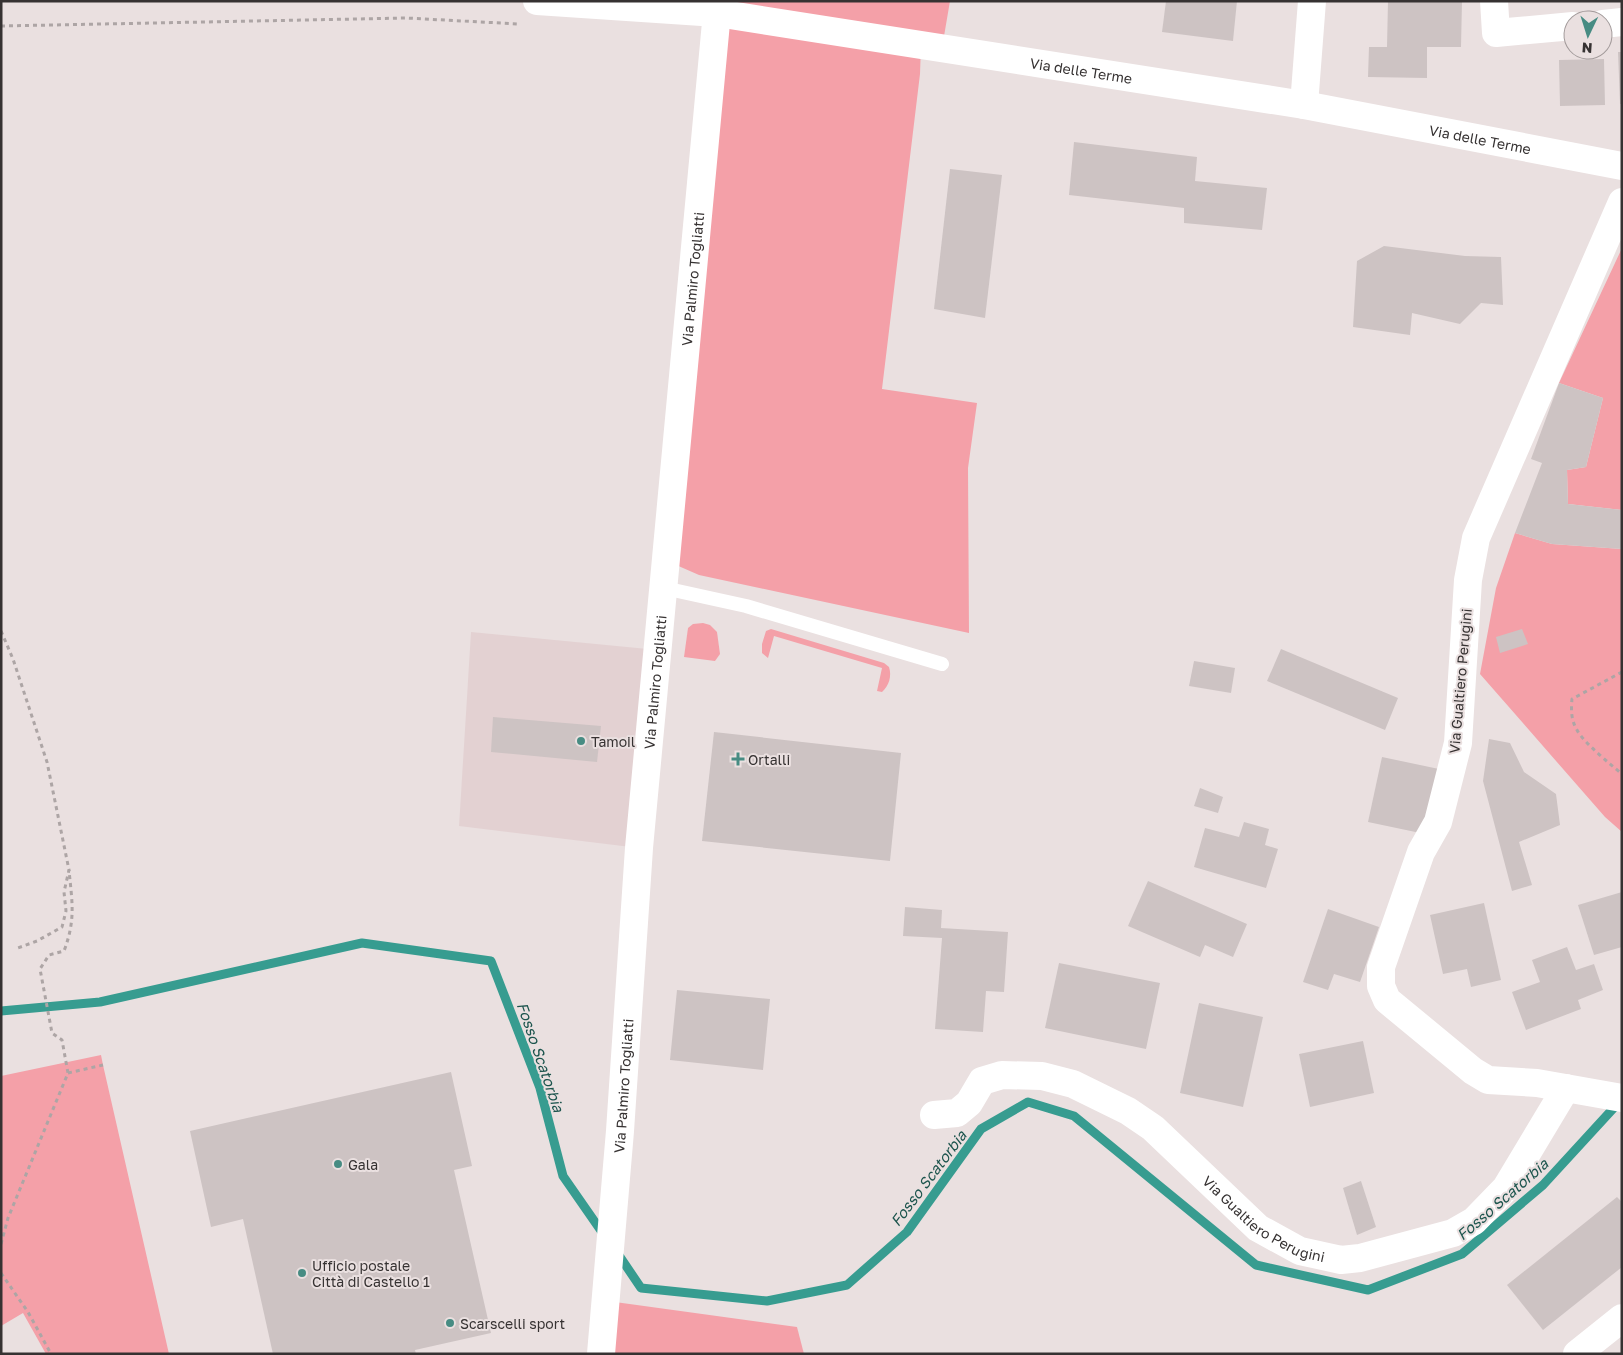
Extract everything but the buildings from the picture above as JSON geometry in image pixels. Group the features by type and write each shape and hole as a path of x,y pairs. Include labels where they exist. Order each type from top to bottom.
{"street":[{"path":"1304,105 1312,1"},
{"path":"1494,1 1496,33 1563,27"},
{"name":"Via delle Terme","path":"530,13 717,7 1304,105 1622,166"},
{"name":"Via Palmiro Togliatti","path":"601,1354 620,1131 639,848 717,7"},
{"name":"Via Gualtiero Perugini","path":"1610,1096 1537,1083 1488,1080 1473,1071 1387,1000 1381,986 1381,968 1421,852 1438,822 1458,743 1468,580 1476,538 1622,202"},
{"name":"Via Gualtiero Perugini","path":"934,1115 957,1113 969,1102 982,1081 1002,1075 1042,1076 1073,1084 1128,1111 1152,1128 1258,1228 1300,1251 1341,1260 1360,1258 1453,1233 1474,1221 1506,1188 1566,1088"},
{"path":"1576,1354 1622,1318"}],"lane":[{"path":"664,588 746,606 942,664"}],"path":[{"path":"1,26 406,18 530,13"},
{"path":"1,631 13,659 47,762 69,870 74,915 70,937 64,951 49,955 40,969 52,1033 62,1040 68,1073 8,1218 1,1244"},
{"path":"1622,672 1572,699 1571,713 1577,731 1604,759 1622,774"},
{"path":"16,949 37,941 62,926 66,911 64,892 69,870"},
{"path":"68,1073 103,1065"},
{"path":"2,1275 28,1312 52,1354"}],"shaded area":[{"path":"718,1 950,1 942,48 921,45 920,74 882,389 977,403 968,468 969,633 699,575 667,561"},
{"path":"1622,248 1622,510 1568,504 1567,470 1586,467 1603,398 1559,383"},
{"path":"1515,533 1552,544 1622,549 1622,832 1605,817 1480,674 1496,588"},
{"path":"703,623 710,625 717,632 720,654 715,661 684,657 688,628 693,624"},
{"path":"771,629 884,663 890,670 888,684 882,692 877,691 882,668 774,636 768,658 762,653 762,644 766,631"},
{"path":"471,632 658,650 639,848 459,826"},
{"path":"101,1055 169,1354 46,1354 23,1313 1,1326 1,1076"},
{"path":"615,1302 797,1327 804,1354 611,1354"}],"waterway":[{"name":"Fosso Scatorbia","path":"1,1011 100,1002 362,943 491,961 540,1088 563,1176 604,1235"},
{"name":"Fosso Scatorbia","path":"616,1251 641,1288 767,1301 847,1285 907,1232 981,1129 1028,1102 1074,1116 1256,1265 1368,1290 1462,1254 1543,1185 1620,1101"}],"place":[{"name":"Tamoil","path":"581,741"},
{"name":"Ortalli","path":"738,759"},
{"name":"Gala","path":"338,1164"},
{"name":"Ufficio postale Città di Castello 1","path":"302,1273"},
{"name":"Scarscelli sport","path":"450,1323"}]}
